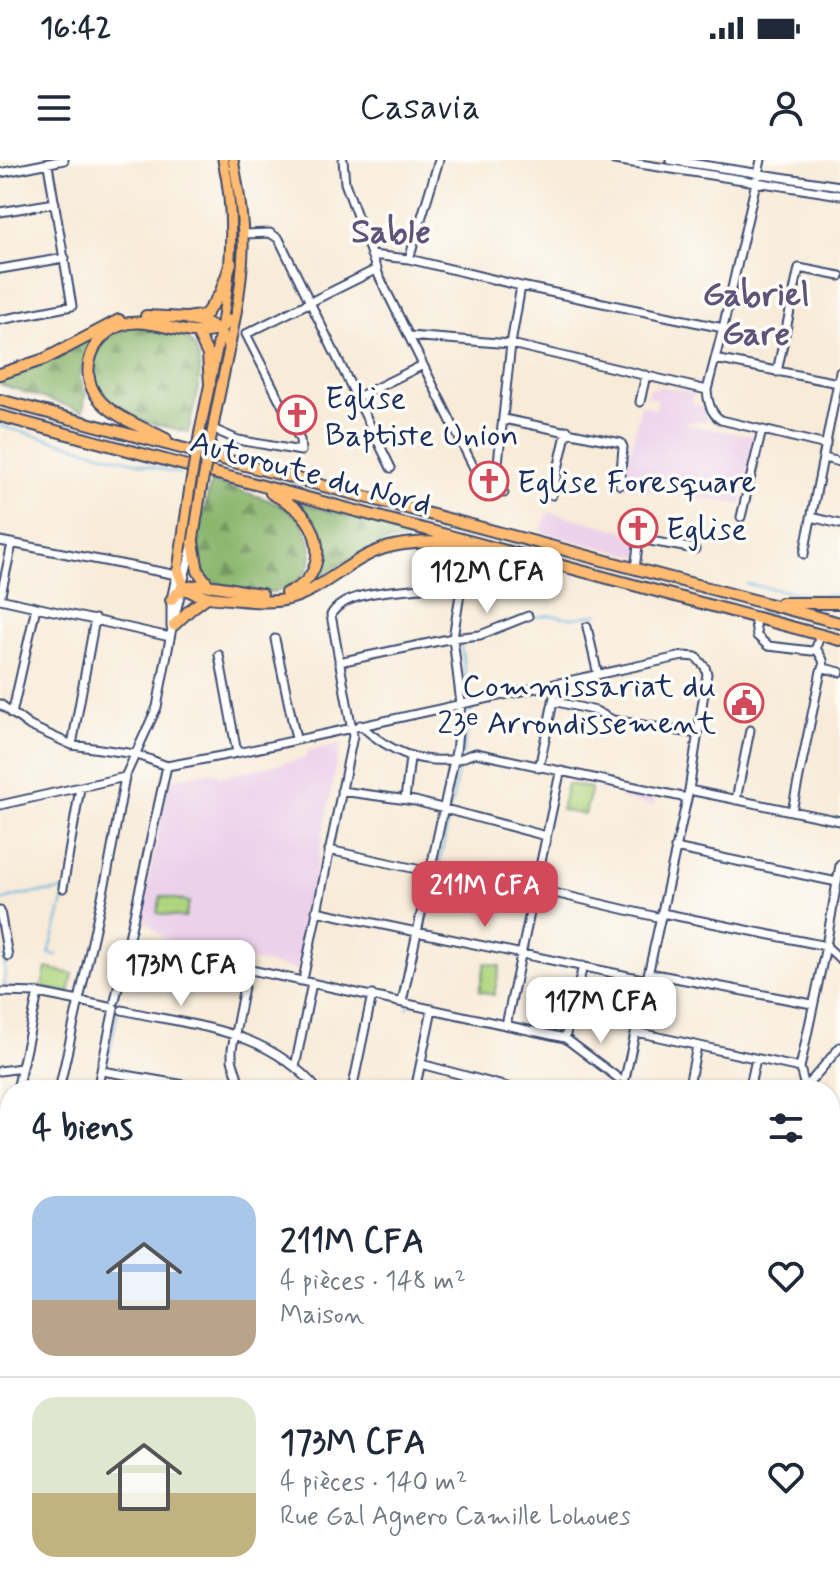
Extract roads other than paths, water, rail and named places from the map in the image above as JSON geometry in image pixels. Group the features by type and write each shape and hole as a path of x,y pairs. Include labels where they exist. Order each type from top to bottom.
{"highway":[{"path":"176,318 205,315 220,294 231,263"},
{"path":"0,374 45,359 121,319 140,316 176,318 213,325 221,329 228,345"},
{"path":"182,448 112,412 91,387 89,365 100,340 114,328 125,324 143,322 197,332 221,329 234,318"},
{"path":"197,332 208,355 210,384"},
{"name":"Autoroute du Nord","path":"0,400 840,623"},
{"name":"Autoroute du Nord","path":"0,416 840,640"},
{"path":"208,592 283,593 302,585 313,571 318,543 305,517 296,508 259,486"},
{"path":"193,542 198,571 208,592"},
{"path":"184,588 280,600 300,594 353,562 389,547 414,543 477,542"},
{"path":"177,573 184,588"},
{"path":"171,600 184,588"},
{"path":"172,632 208,592"},
{"path":"767,603 840,603"}],"main road":[{"path":"177,573 231,263 231,203 223,160"},
{"path":"193,542 240,283 243,234 240,193 233,160"}],"street":[{"path":"0,173 64,160"},
{"path":"343,160 345,183 371,255 475,470"},
{"path":"409,259 425,197 439,160"},
{"path":"614,160 840,195"},
{"path":"670,160 840,186"},
{"path":"761,160 707,390 714,416 721,420 826,445"},
{"path":"0,320 72,306 48,165"},
{"path":"0,212 55,203"},
{"path":"243,234 276,235 391,468"},
{"path":"371,255 409,259 723,328"},
{"path":"0,269 65,258"},
{"path":"777,372 799,268 840,276"},
{"path":"212,431 238,440 301,451 300,440 246,334 377,269"},
{"path":"504,493 496,481 511,344 521,286"},
{"path":"409,336 511,344 707,390"},
{"path":"715,359 838,383"},
{"path":"356,398 423,365"},
{"path":"804,554 838,398 840,372"},
{"path":"640,402 646,375"},
{"path":"504,419 623,444 620,485"},
{"path":"552,495 567,430"},
{"path":"741,517 762,430"},
{"path":"824,458 840,462"},
{"path":"811,517 840,524"},
{"path":"635,568 639,539 695,549"},
{"path":"0,541 177,573 171,600 172,632"},
{"path":"61,1080 125,777 157,707 193,542"},
{"path":"12,544 0,599 172,632"},
{"path":"304,975 357,725 339,662 331,618 335,608 373,593 421,588"},
{"path":"402,1002 454,759 461,704 453,638 461,588"},
{"path":"12,714 36,607"},
{"path":"339,662 480,635 528,616"},
{"path":"754,617 757,636 768,646 812,651 820,635"},
{"path":"72,745 95,619"},
{"path":"587,627 598,675"},
{"path":"275,639 296,739"},
{"path":"792,811 824,668 816,648"},
{"path":"219,655 237,753"},
{"path":"0,704 49,736 72,745 135,754 167,766 683,656 696,657 707,674 688,794 623,1080"},
{"path":"824,668 840,672"},
{"path":"539,768 557,683"},
{"path":"553,701 596,711 613,720 697,734"},
{"path":"357,725 410,758 454,759 476,753 560,773 736,800 840,821"},
{"path":"736,800 750,730"},
{"path":"405,799 410,758"},
{"path":"100,1080 167,766"},
{"path":"506,1025 560,773"},
{"path":"0,805 125,777"},
{"path":"63,888 80,788"},
{"path":"341,791 405,799 546,836"},
{"path":"675,848 837,882"},
{"path":"329,850 430,872 533,888 662,916 826,946 840,959"},
{"path":"802,1080 800,1068 840,865"},
{"path":"0,911 8,956"},
{"path":"316,911 583,966 812,1004"},
{"path":"125,952 312,983 565,1038 618,1078"},
{"path":"565,1038 583,966"},
{"path":"239,1080 232,1060 247,971"},
{"path":"295,1067 312,983"},
{"path":"0,992 80,997 235,1034 260,1044 295,1067 308,1080"},
{"path":"19,1080 38,993"},
{"path":"354,1080 372,995"},
{"path":"417,1080 432,1009"},
{"path":"636,1032 800,1068"},
{"path":"690,1080 697,1046"},
{"path":"812,1080 839,1049"},
{"path":"751,1080 756,1059"},
{"path":"421,1064 476,1080"},
{"path":"0,1071 21,1068"},
{"path":"102,1071 150,1080"}],"waterway":[{"path":"0,426 179,474"},
{"path":"746,584 808,595 840,595"},
{"path":"490,635 536,617 573,618 598,614"},
{"path":"462,756 471,713 461,645 480,638"},
{"path":"451,807 460,762"},
{"path":"438,870 450,813"},
{"path":"408,1008 436,876"},
{"path":"0,901 25,894 66,890 49,954 57,955"},
{"path":"5,956 5,988 40,989 119,1005 107,1064"}],"place":[{"name":"Eglise Baptiste Union","path":"297,415"},
{"name":"Eglise Foresquare","path":"489,481"},
{"name":"Eglise","path":"638,528"},
{"name":"Commissariat du 23ᵉ Arrondissement","path":"744,703"}],"district":[{"name":"Sable","path":"391,230"},
{"name":"Gabriel Gare","path":"756,312"}]}
